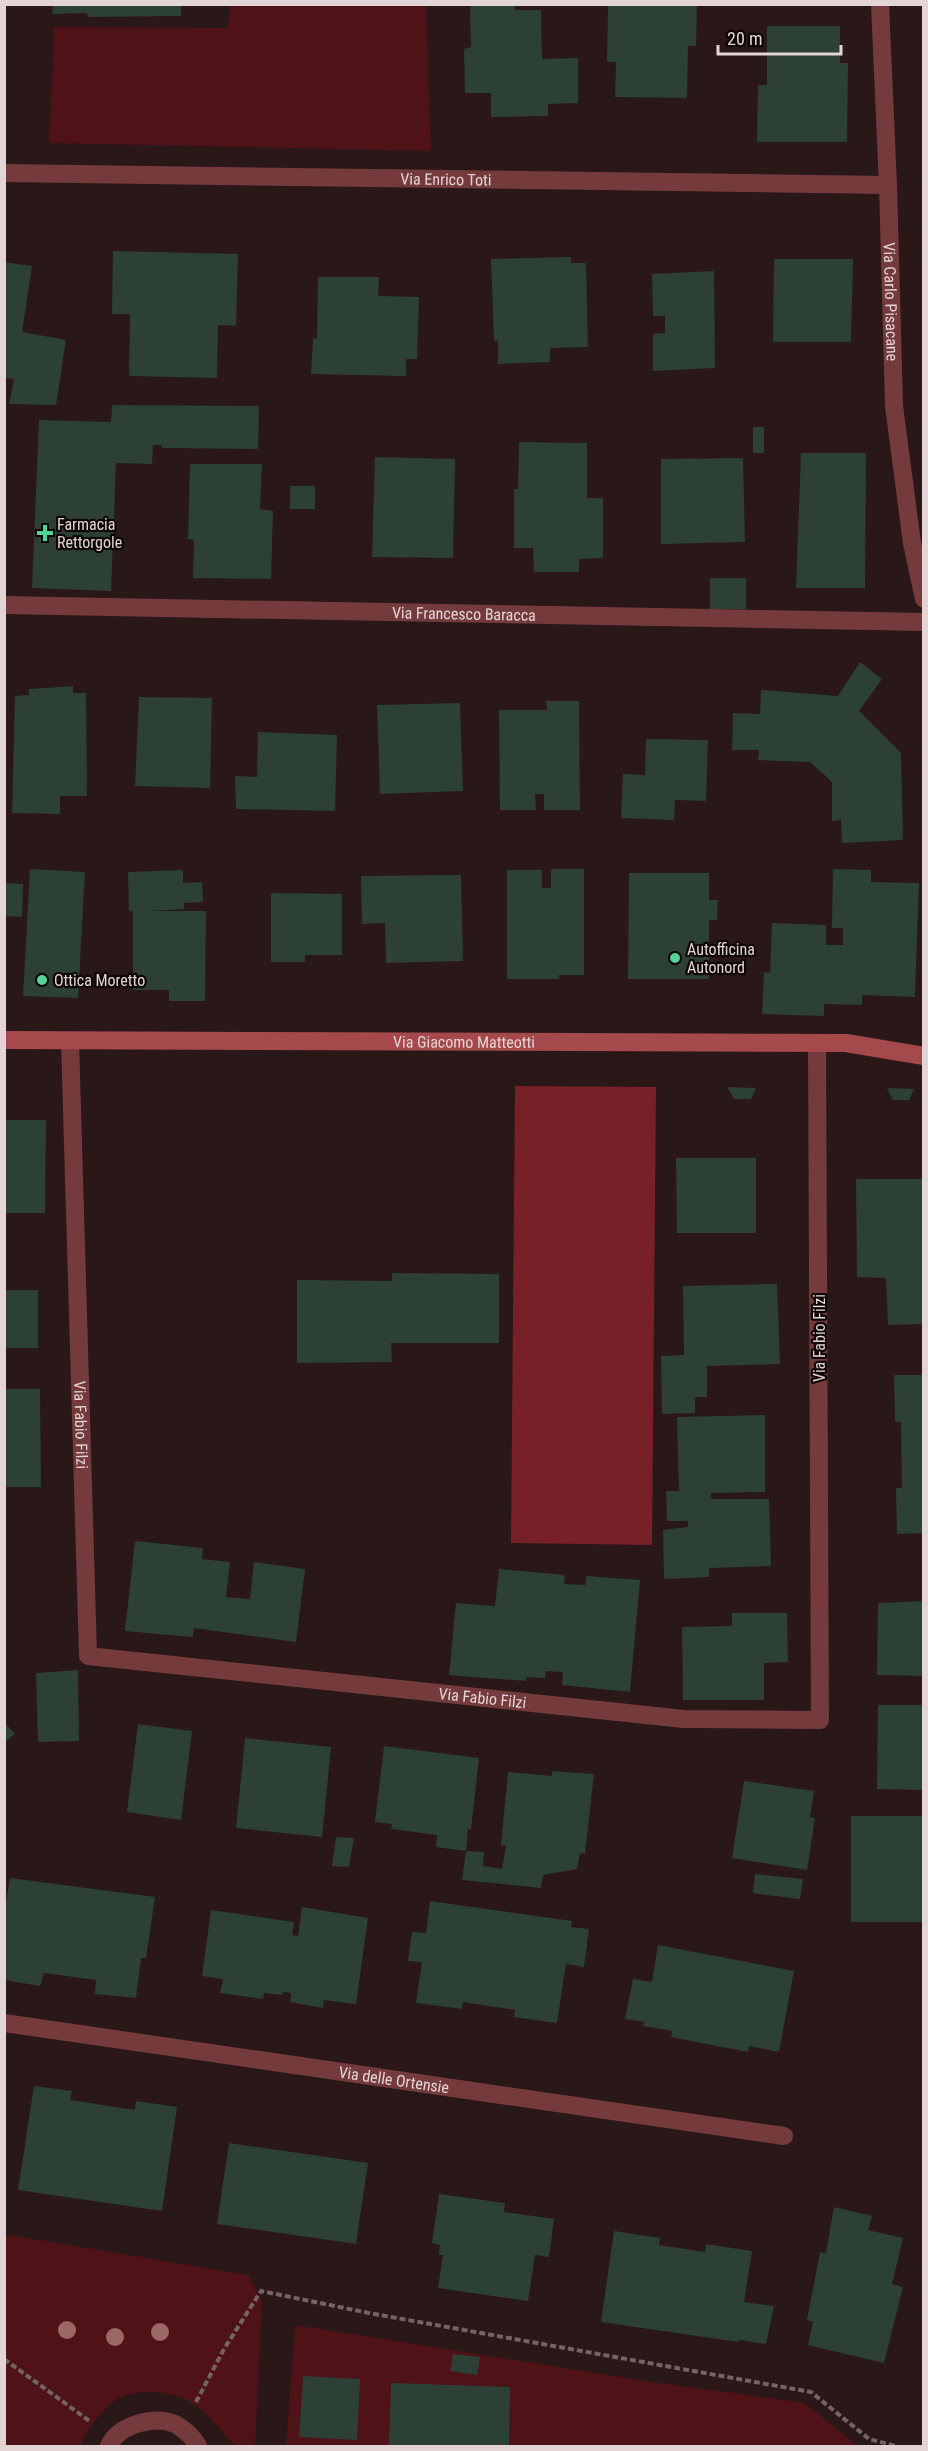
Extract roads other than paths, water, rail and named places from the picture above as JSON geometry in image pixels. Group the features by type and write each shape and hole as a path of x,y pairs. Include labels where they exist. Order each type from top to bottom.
{"street":[{"name":"Via Carlo Pisacane","path":"880,4 894,406 912,543 924,599"},
{"name":"Via Enrico Toti","path":"4,173 888,185"},
{"name":"Via Francesco Baracca","path":"4,605 924,622"},
{"name":"Via Giacomo Matteotti","path":"4,1040 846,1043 924,1056"},
{"name":"Via Fabio Filzi","path":"70,1041 88,1656 684,1719 820,1720 818,1044"},
{"name":"Via delle Ortensie","path":"4,2023 784,2136"},
{"path":"109,2446 112,2440 127,2429 149,2421 175,2424 195,2440 198,2446"}],"place":[{"name":"Farmacia Rettorgole","path":"45,533"},
{"name":"Autofficina Autonord","path":"675,958"},
{"name":"Ottica Moretto","path":"42,980"}]}
